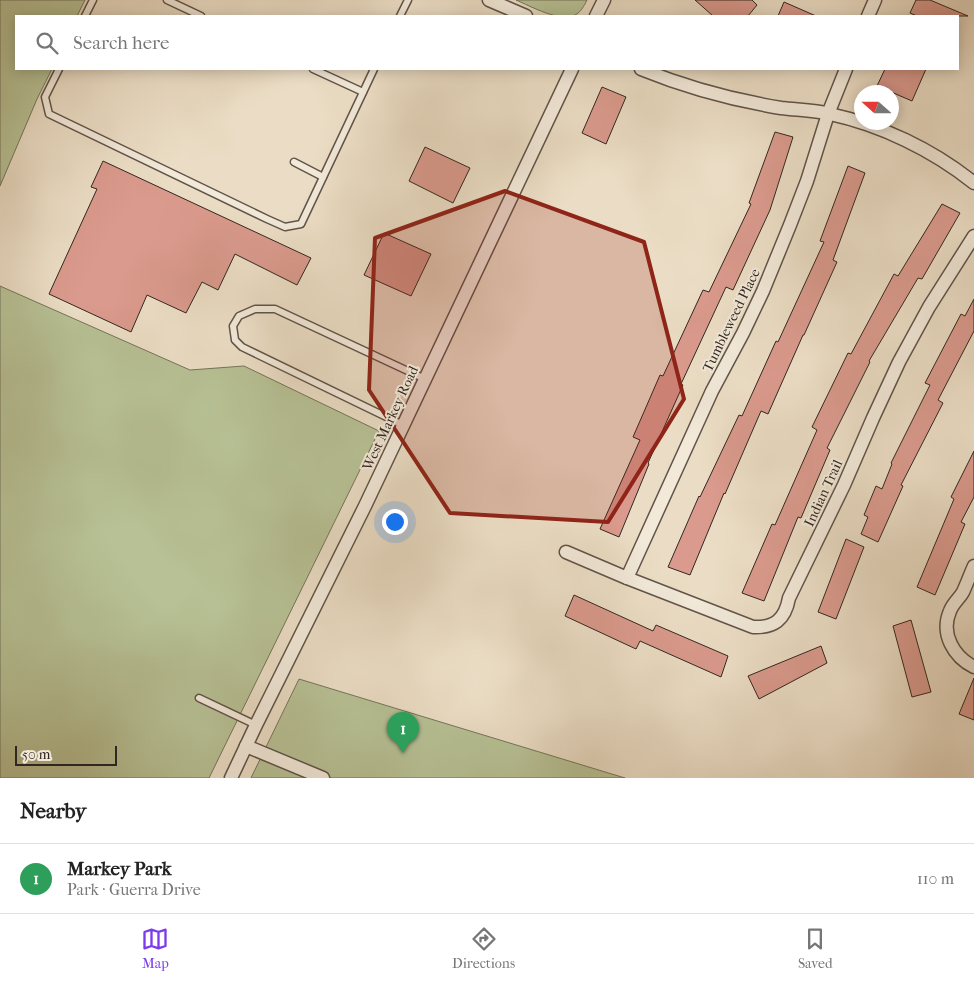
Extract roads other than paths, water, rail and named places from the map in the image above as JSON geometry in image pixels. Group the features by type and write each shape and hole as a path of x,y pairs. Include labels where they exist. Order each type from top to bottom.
{"street":[{"path":"489,0 524,15"},
{"path":"596,15 604,0"},
{"path":"868,15 875,0"},
{"name":"West Markey Road","path":"231,778 365,506 572,70"},
{"path":"644,70 690,86 735,98 781,108 828,114 849,119 910,143 939,159 974,183"},
{"name":"Tumbleweed Place","path":"627,578 712,391 743,333 763,290 794,216 828,114 846,70"},
{"name":"Indian Trail","path":"566,552 627,578 753,626 763,627 774,624 783,616 787,608 789,598 844,485 900,362 929,307 974,236"},
{"path":"974,566 962,593 954,602 949,613 947,626 948,638 953,649 962,660 974,667"},
{"path":"246,746 323,778"}],"lane":[{"path":"84,15 92,0"},
{"path":"167,0 200,15"},
{"path":"400,15 408,0"},
{"path":"58,70 45,97 49,114 285,227 300,224 374,70"},
{"path":"315,70 363,92"},
{"path":"294,162 323,177"},
{"path":"403,425 242,347 235,340 233,326 239,316 255,309 275,309 425,379"},
{"path":"199,698 256,724"}],"place":[{"name":"Markey Park","path":"403,753"}]}
